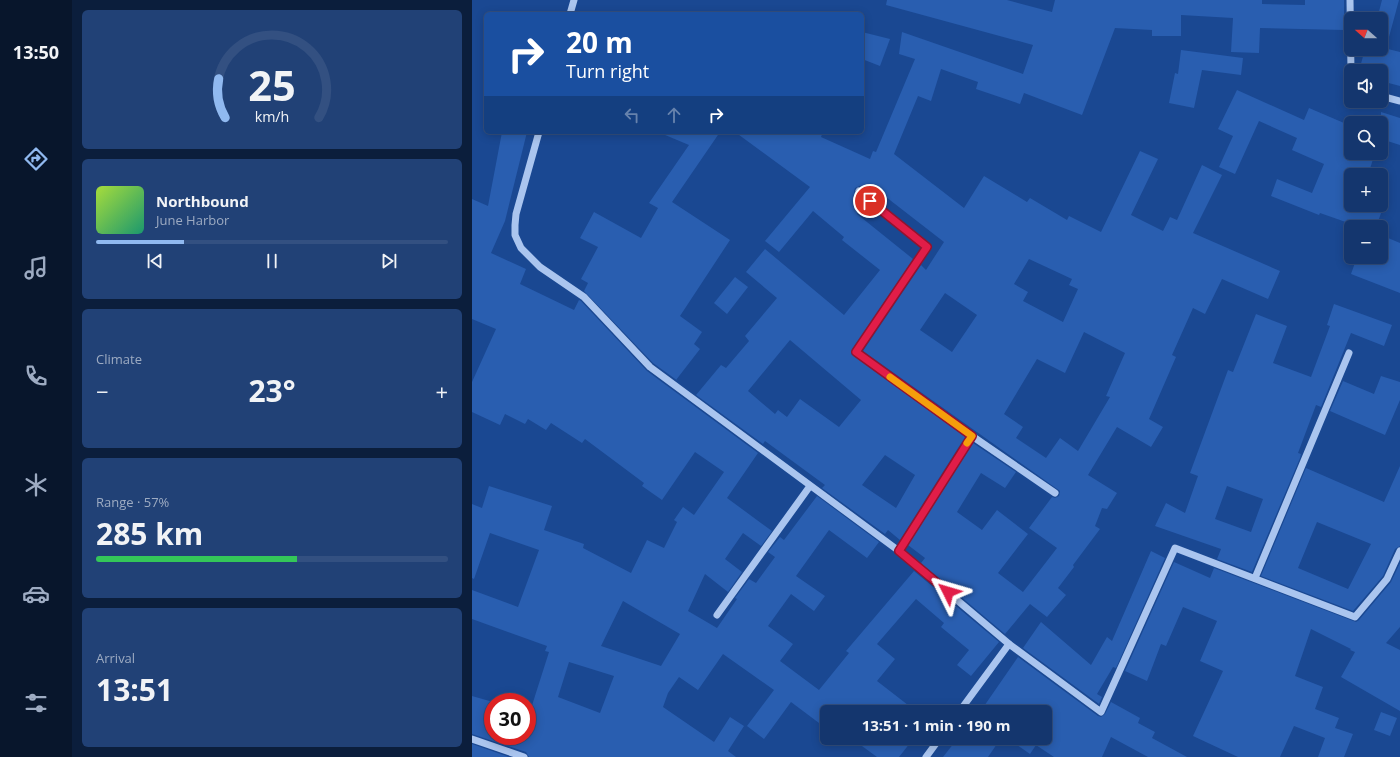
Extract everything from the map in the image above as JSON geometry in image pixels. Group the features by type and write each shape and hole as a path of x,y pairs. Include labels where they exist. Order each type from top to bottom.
{"street":[{"path":"571,12 574,0"},
{"path":"1350,0 1351,64"},
{"path":"1388,98 1400,101"},
{"path":"537,134 516,214 515,235 521,248 540,267 584,297 650,367 899,551 1009,644 1101,712 1175,548 1356,617 1387,579 1400,552"},
{"path":"859,191 927,247 856,352 972,436 1055,493"},
{"path":"1255,578 1350,353"},
{"path":"899,551 972,436"},
{"path":"718,615 810,486"},
{"path":"964,705 1009,644"},
{"path":"472,739 524,757"},
{"path":"926,757 935,745"}],"building":[{"path":"887,0 1007,0 1052,12 1055,0 1262,0 1262,4 1305,5 1305,0 1344,0 1344,30 1260,28 1259,53 1231,52 1233,18 1181,15 1181,36 1152,36 1152,30 1115,28 1082,115 1024,93 1020,104 976,89 978,82 941,69 931,101 918,96 894,154 964,208 984,176 1027,202 1030,198 1067,220 1069,216 1101,232 1140,151 1158,159 1131,215 1163,231 1170,217 1177,220 1202,165 1222,175 1193,233 1280,271 1268,299 1222,279 1205,314 1193,308 1172,355 1176,357 1149,419 1163,427 1151,447 1117,427 1088,475 1117,493 1107,509 1102,508 1095,526 1100,529 1058,588 1066,595 1047,617 1030,604 1005,634 921,563 925,558 908,545 973,443 1016,472 1005,488 981,473 957,512 982,530 997,510 1028,534 998,573 1023,592 1057,548 1029,528 1052,497 1055,498 1059,496 1060,491 863,351 921,265 926,270 944,242 877,190 872,196 860,186 855,188 854,191 856,195 866,203 857,214 913,259 852,349 851,354 965,437 900,540 888,530 885,534 822,488 825,485 765,441 763,444 696,395 721,365 726,368 749,341 745,336 777,298 746,272 765,249 844,315 880,270 842,240 844,237 813,211 779,252 765,241 810,187 738,134 822,134 821,137 870,159 873,151 876,152 915,59 899,54 902,32 1023,74 1033,45 886,5","holes":["1029,259 1072,279 1069,285 1078,289 1063,322 1023,301 1028,292 1014,284","945,293 977,315 952,352 920,330","1084,332 1125,353 1106,396 1110,397 1078,451 1060,438 1046,458 1016,438 1023,427 1004,414 1037,359 1065,373","790,340 861,400 839,427 800,399 787,417 778,410 775,414 748,391","885,455 915,475 896,508 862,485"]},
{"path":"1382,0 1399,0 1388,41 1388,12 1379,12"},
{"path":"864,32 890,39 880,66 864,60"},
{"path":"1388,49 1400,52 1400,86 1388,83 1388,64 1361,64 1363,56 1388,56"},
{"path":"1181,50 1243,58 1241,75 1202,70 1194,108 1169,103 1175,73 1178,74"},
{"path":"1237,90 1304,120 1309,108 1344,123 1344,160 1373,160 1370,168 1344,168 1344,212 1381,212 1379,220 1344,220 1344,221 1320,213 1319,215 1271,196 1277,179 1312,193 1324,164 1292,150 1297,138 1259,121 1235,174 1219,167 1233,136 1218,129"},
{"path":"1381,112 1400,118 1400,145 1388,141 1388,116 1381,116"},
{"path":"502,134 527,134 505,221 491,253 526,269 520,284 574,310 579,300 581,301 647,371 758,453 727,498 772,531 761,546 743,533 725,559 742,572 728,592 705,574 688,611 717,628 737,599 735,598 749,579 756,583 775,557 768,552 780,537 784,540 817,496 879,542 867,558 829,530 796,576 825,596 814,611 791,594 768,626 793,644 780,661 819,690 849,653 846,651 914,571 999,642 971,676 957,665 969,650 941,627 944,623 916,599 877,644 895,659 877,681 908,705 820,705 820,724 791,702 764,739 747,726 774,690 723,654 698,690 679,677 668,693 663,707 714,742 730,717 744,726 728,751 736,757 529,757 526,752 505,745 536,745 536,693 549,652 545,651 547,646 472,619 472,590 518,607 539,550 490,533 474,579 472,578 472,504 482,508 489,486 552,506 544,530 584,544 583,548 631,573 647,540 664,548 677,522 674,520 683,507 694,515 724,472 695,452 662,500 642,486 644,483 585,439 582,443 551,423 546,430 528,419 525,424 505,414 500,425 472,412 472,382 496,329 472,319 472,199 488,206","holes":["623,601 680,634 661,666 601,646","569,662 614,676 600,713 558,697"]},
{"path":"663,134 719,134 672,202 730,240 680,316 702,332 694,344 700,349 676,380 653,363 584,291 588,283 581,279 598,247 580,238 594,212 641,238 658,208 649,203 689,145"},
{"path":"1388,238 1400,243 1400,293 1351,274 1355,264 1388,264"},
{"path":"735,277 748,287 727,314 714,303"},
{"path":"1334,304 1392,325 1384,346 1351,333 1321,407 1316,405 1298,453 1301,454 1300,458 1252,572 1217,559 1221,549 1155,526 1166,503 1185,513 1198,476 1190,473 1228,370 1233,372 1256,314 1287,326 1273,363 1311,377 1330,326 1327,325","holes":["1227,486 1263,499 1251,532 1215,519"]},
{"path":"1381,376 1400,382 1400,400 1385,435 1330,411 1343,381 1374,394"},
{"path":"1400,466 1400,546 1395,549 1383,576 1353,611 1261,576 1306,468 1384,502","holes":["1317,522 1371,544 1348,589 1298,568"]},
{"path":"1151,551 1165,558 1116,668 1113,667 1097,694 1102,697 1099,704 1023,648 1041,622 1091,665 1107,637 1112,641"},
{"path":"1174,562 1210,578 1214,568 1356,622 1391,582 1400,563 1400,627 1386,643 1400,650 1400,711 1341,677 1355,652 1311,629 1295,676 1323,687 1315,709 1339,718 1335,728 1353,734 1344,757 1318,757 1325,738 1294,726 1280,757 1238,757 1193,736 1223,671 1200,661 1217,621 1183,607 1166,646 1161,644 1147,681 1125,671"},
{"path":"1018,657 1098,716 1101,717 1105,714 1111,702 1140,718 1138,723 1155,732 1152,738 1187,757 1148,757 1111,737 1102,757 1054,757 1036,745 1052,745 1052,705 985,705"},
{"path":"472,696 484,699 484,738 472,734"},
{"path":"1381,712 1397,718 1390,736 1374,730"},
{"path":"472,744 509,757 472,757"},
{"path":"861,745 908,745 899,757 877,757"},
{"path":"952,745 996,745 988,757 943,757"},
{"path":"1017,745 1036,745 1030,754"}],"slow traffic":[{"path":"890,377 972,436 967,443"}],"route":[{"path":"870,201 927,247 856,352 972,436 899,551 948,592"}]}
